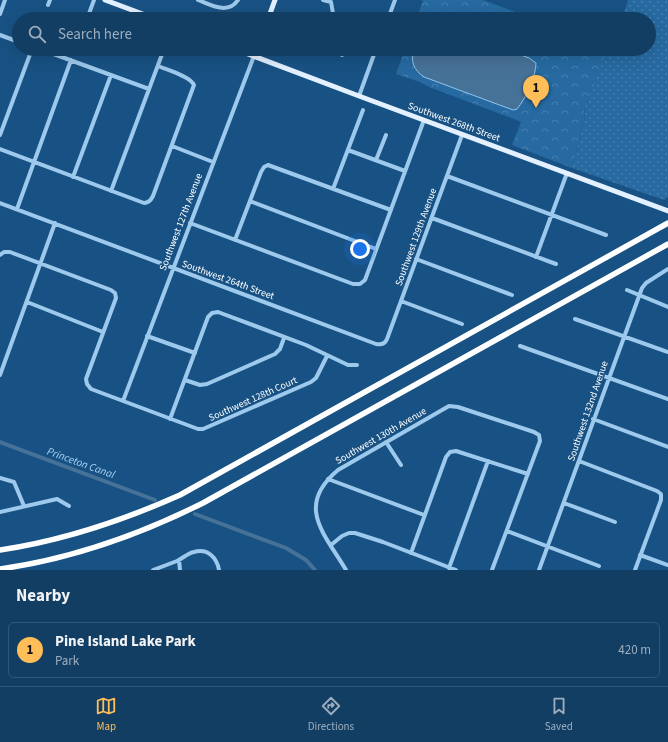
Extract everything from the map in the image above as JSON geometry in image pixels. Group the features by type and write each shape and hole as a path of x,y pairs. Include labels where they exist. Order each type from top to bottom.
{"highway":[{"path":"0,550 59,538 149,509 180,495 668,223"},
{"path":"0,569 40,562 76,553 128,537 174,518 668,244"}],"main road":[{"path":"105,0 134,11"},
{"path":"271,12 275,0"},
{"name":"Southwest 268th Street","path":"254,56 668,211"}],"street":[{"path":"0,12 5,0"},
{"path":"48,5 50,0"},
{"path":"90,12 94,0"},
{"path":"198,0 224,8 230,8 238,0"},
{"path":"323,0 331,2 333,12"},
{"path":"391,12 395,0"},
{"path":"0,35 12,39"},
{"path":"0,135 29,56"},
{"path":"60,56 149,89"},
{"path":"111,191 162,56"},
{"name":"Southwest 127th Avenue","path":"123,401 254,56"},
{"path":"359,96 373,56"},
{"path":"17,209 71,60"},
{"path":"0,149 144,203 150,201 193,89 193,82 188,78 158,66"},
{"path":"73,176 111,75"},
{"path":"333,189 363,110"},
{"path":"190,223 353,284 360,284 365,280 424,120"},
{"path":"376,160 386,135"},
{"name":"Southwest 129th Avenue","path":"383,344 387,339 462,135"},
{"path":"172,146 213,162"},
{"path":"348,150 405,171"},
{"path":"235,240 261,172 266,166 273,166 391,210"},
{"path":"536,256 567,173"},
{"path":"447,176 606,235"},
{"path":"250,202 376,249"},
{"name":"Southwest 264th Street","path":"0,203 376,344 383,344"},
{"path":"432,218 556,264"},
{"path":"0,375 55,223"},
{"path":"2,253 10,252 111,290 115,293 116,298 103,332 27,302"},
{"path":"416,259 512,295"},
{"name":"Southwest 132nd Avenue","path":"539,570 642,288 646,283 668,269"},
{"path":"627,290 668,307"},
{"path":"401,301 462,324"},
{"path":"170,419 208,316 212,313 218,312 306,345 348,365 357,365"},
{"path":"575,319 668,352"},
{"name":"Southwest 128th Court","path":"103,332 86,379 87,384 91,389 198,429 203,429 311,382 316,378 328,356"},
{"path":"147,336 195,353"},
{"path":"184,380 200,385 207,384 276,354 280,349 284,338"},
{"path":"520,346 668,399"},
{"name":"Southwest 130th Avenue","path":"346,570 323,535 318,523 315,507 318,494 328,479 338,470 449,406 465,409 539,435 540,441 528,474"},
{"path":"593,419 668,447"},
{"path":"386,442 401,465"},
{"path":"411,553 446,457 450,452 456,451 528,474 492,570"},
{"path":"450,568 488,461"},
{"path":"579,461 657,491 661,494 661,500 635,570"},
{"path":"0,478 14,482 24,506"},
{"path":"328,479 424,515"},
{"path":"0,512 57,499 69,506"},
{"path":"564,502 615,522"},
{"path":"508,530 599,566"},
{"path":"331,545 342,536 349,533 355,533 456,570"},
{"path":"153,570 179,560 193,552 200,551 210,554 216,560 219,570"},
{"path":"640,555 668,565"},
{"path":"179,560 180,570"}],"green space":[{"path":"421,0 483,0 515,12 419,12 423,1"},
{"path":"628,0 668,0 668,197 664,200 572,168 585,117 584,103 588,102 588,92 577,56 656,56 656,12 624,12"},
{"path":"402,56 604,56 584,110 585,117 572,168 512,145 521,122 396,74"}],"shaded area":[{"path":"412,56 524,56 536,63 536,68 530,87 524,99 517,109 513,110 424,77 415,68"}],"waterway":[{"name":"Princeton Canal","path":"0,442 155,500"},
{"name":"Princeton Canal","path":"195,514 286,548 306,560 315,570"}],"place":[{"name":"Pine Island Lake Park","path":"536,108"}]}
